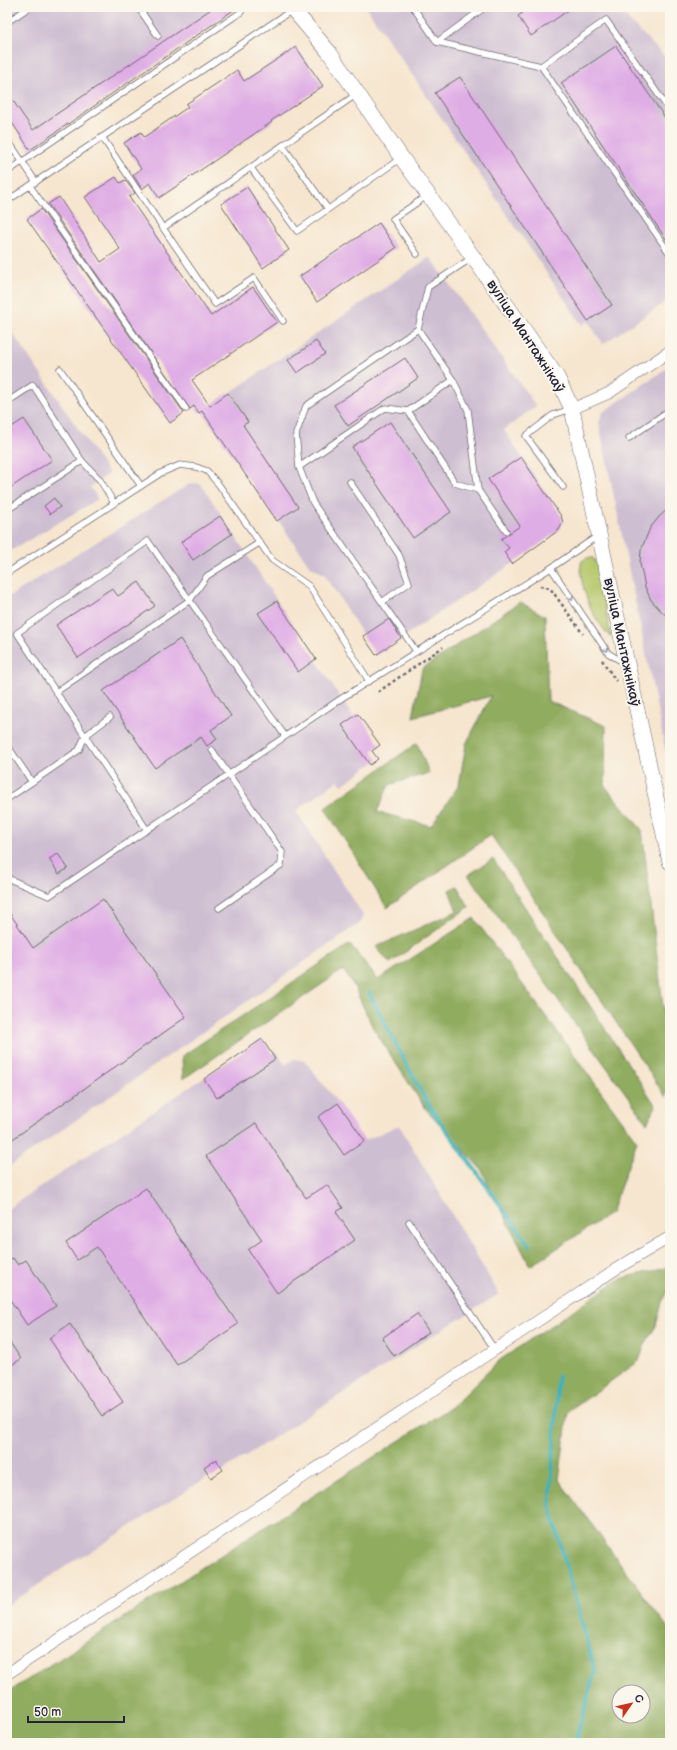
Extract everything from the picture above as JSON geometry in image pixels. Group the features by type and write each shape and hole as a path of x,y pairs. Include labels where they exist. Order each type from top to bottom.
{"street":[{"name":"вуліца Мантажнікаў","path":"292,8 329,52 401,158 473,257 557,377 572,409 600,535 626,665 670,862"},
{"path":"572,409 609,392 670,351"},
{"path":"7,1674 495,1351 616,1269 670,1237"}],"lane":[{"path":"7,22 30,7"},
{"path":"138,7 158,36"},
{"path":"413,7 437,42 542,66 670,254"},
{"path":"437,42 485,7"},
{"path":"7,201 292,8"},
{"path":"7,172 241,12"},
{"path":"542,66 606,20 670,111"},
{"path":"163,228 358,94"},
{"path":"102,137 215,304 254,278 283,321"},
{"path":"7,139 36,182"},
{"path":"282,146 328,209"},
{"path":"251,168 297,231 401,158"},
{"path":"30,186 186,409"},
{"path":"417,254 392,219 428,195"},
{"path":"416,651 313,503 299,467 296,434 306,406 418,329 428,287 473,257"},
{"path":"418,329 453,380 468,410 478,490 506,531"},
{"path":"60,369 141,486"},
{"path":"299,467 385,408 408,411 453,380"},
{"path":"7,402 33,385 82,461 100,480 114,502"},
{"path":"563,487 526,436 553,415 572,409"},
{"path":"629,438 670,410"},
{"path":"408,411 455,483 478,490"},
{"path":"7,510 82,461"},
{"path":"7,573 114,502 161,473 180,465 196,467 207,471 219,485 272,560 309,586 369,681"},
{"path":"350,482 399,555 409,583 382,602"},
{"path":"7,878 49,896 285,736 416,651 551,568 600,535"},
{"path":"147,830 17,633 148,541 285,736"},
{"path":"56,692 190,600 207,576 260,543"},
{"path":"551,568 608,654 626,665"},
{"path":"7,799 79,750 85,736 110,717"},
{"path":"7,745 32,782"},
{"path":"212,750 282,852 281,865 219,908"},
{"path":"409,1222 495,1351"}],"path":[{"path":"536,586 545,586 550,588 586,638"},
{"path":"378,692 447,644"},
{"path":"599,656 618,682"}],"shaded area":[{"path":"7,7 214,7 34,131 7,92"},
{"path":"366,7 616,7 670,62 670,299 603,344 588,321 582,325"},
{"path":"430,257 536,406 504,430 561,516 563,522 559,530 512,564 376,655 324,574 309,565 203,411"},
{"path":"7,325 109,474 90,487 98,499 7,553"},
{"path":"670,366 670,772 599,423 602,413"},
{"path":"191,483 201,484 353,717 358,714 380,745 372,751 378,759 342,785 338,780 296,811 363,915 360,923 7,1168 7,598"},
{"path":"262,1039 272,1054 276,1051 285,1065 294,1059 305,1061 338,1103 364,1141 399,1125 499,1294 211,1478 210,1476 206,1478 86,1555 78,1558 7,1606 7,1209"}],"green space":[{"path":"587,558 593,558 597,565 611,637 595,616 586,595 582,579 581,566 582,561"},
{"path":"520,602 545,616 548,701 606,726 605,786 642,830 670,1065 670,1083 666,1097 491,835 387,908 325,808 417,743 429,773 389,785 377,812 431,826 459,785 466,744 491,696 413,717 422,669"},
{"path":"493,859 656,1106 647,1123 468,875"},
{"path":"457,886 469,907 390,963 376,947 457,911 449,890"},
{"path":"474,918 637,1141 611,1213 530,1266 481,1169 425,1108 373,1028 353,984 343,970 183,1079 182,1056 350,944 378,980"},
{"path":"670,1266 670,1288 662,1302 656,1326 645,1344 639,1361 568,1412 559,1480 670,1631 670,1743 7,1743 7,1693 453,1406 500,1360 618,1280"}],"building":[{"path":"214,7 238,7 30,150 7,115 7,92 33,130"},
{"path":"531,7 573,7 531,36 518,16"},
{"path":"616,46 670,125 670,245 561,83"},
{"path":"296,47 323,86 159,198 150,183 142,189 133,175 141,169 124,143 141,132 144,137 188,107 186,104 237,70 244,81"},
{"path":"460,77 612,305 588,321 435,93"},
{"path":"116,177 120,183 125,180 135,193 129,197 211,316 253,287 277,322 192,380 210,406 228,393 248,422 243,425 298,507 277,521 202,411 199,413 194,406 190,409 48,204 59,197 101,262 120,249 85,197"},
{"path":"247,187 289,250 263,268 221,204"},
{"path":"41,209 184,413 170,423 27,219"},
{"path":"379,223 396,248 317,302 300,276"},
{"path":"316,341 325,354 297,373 288,360"},
{"path":"405,358 418,378 348,426 334,405"},
{"path":"24,419 52,460 7,490 7,430"},
{"path":"390,422 451,512 413,538 352,447"},
{"path":"521,457 561,516 563,522 559,530 512,564 504,552 509,548 501,539 520,526 488,479"},
{"path":"54,498 60,507 50,514 44,506"},
{"path":"670,507 670,618 651,600 645,587 640,563 641,550 650,528"},
{"path":"220,516 232,534 193,560 181,542"},
{"path":"139,582 155,606 78,658 56,625 112,588 118,596"},
{"path":"277,601 316,659 298,672 258,613"},
{"path":"389,619 401,638 376,655 363,636"},
{"path":"180,639 231,716 211,730 217,739 207,746 201,737 155,768 103,691"},
{"path":"358,714 380,745 372,751 378,759 370,765 342,725"},
{"path":"58,854 68,868 59,874 49,859"},
{"path":"103,899 186,1017 7,1143 7,909 33,948"},
{"path":"262,1039 275,1059 217,1098 204,1079"},
{"path":"338,1103 365,1141 344,1155 318,1117"},
{"path":"256,1123 306,1198 327,1185 343,1208 336,1212 355,1240 277,1293 248,1250 262,1240 206,1156"},
{"path":"146,1188 238,1324 177,1365 97,1247 77,1260 66,1243"},
{"path":"13,1258 18,1265 26,1260 56,1306 27,1325 7,1295 7,1262"},
{"path":"417,1314 429,1332 394,1356 382,1338"},
{"path":"70,1324 123,1402 102,1416 49,1338"},
{"path":"7,1338 21,1359 7,1368"},
{"path":"216,1459 223,1470 211,1478 204,1467"}],"waterway":[{"path":"369,993 427,1103 530,1246"},
{"path":"558,1376 550,1506 595,1671 575,1743"}]}
